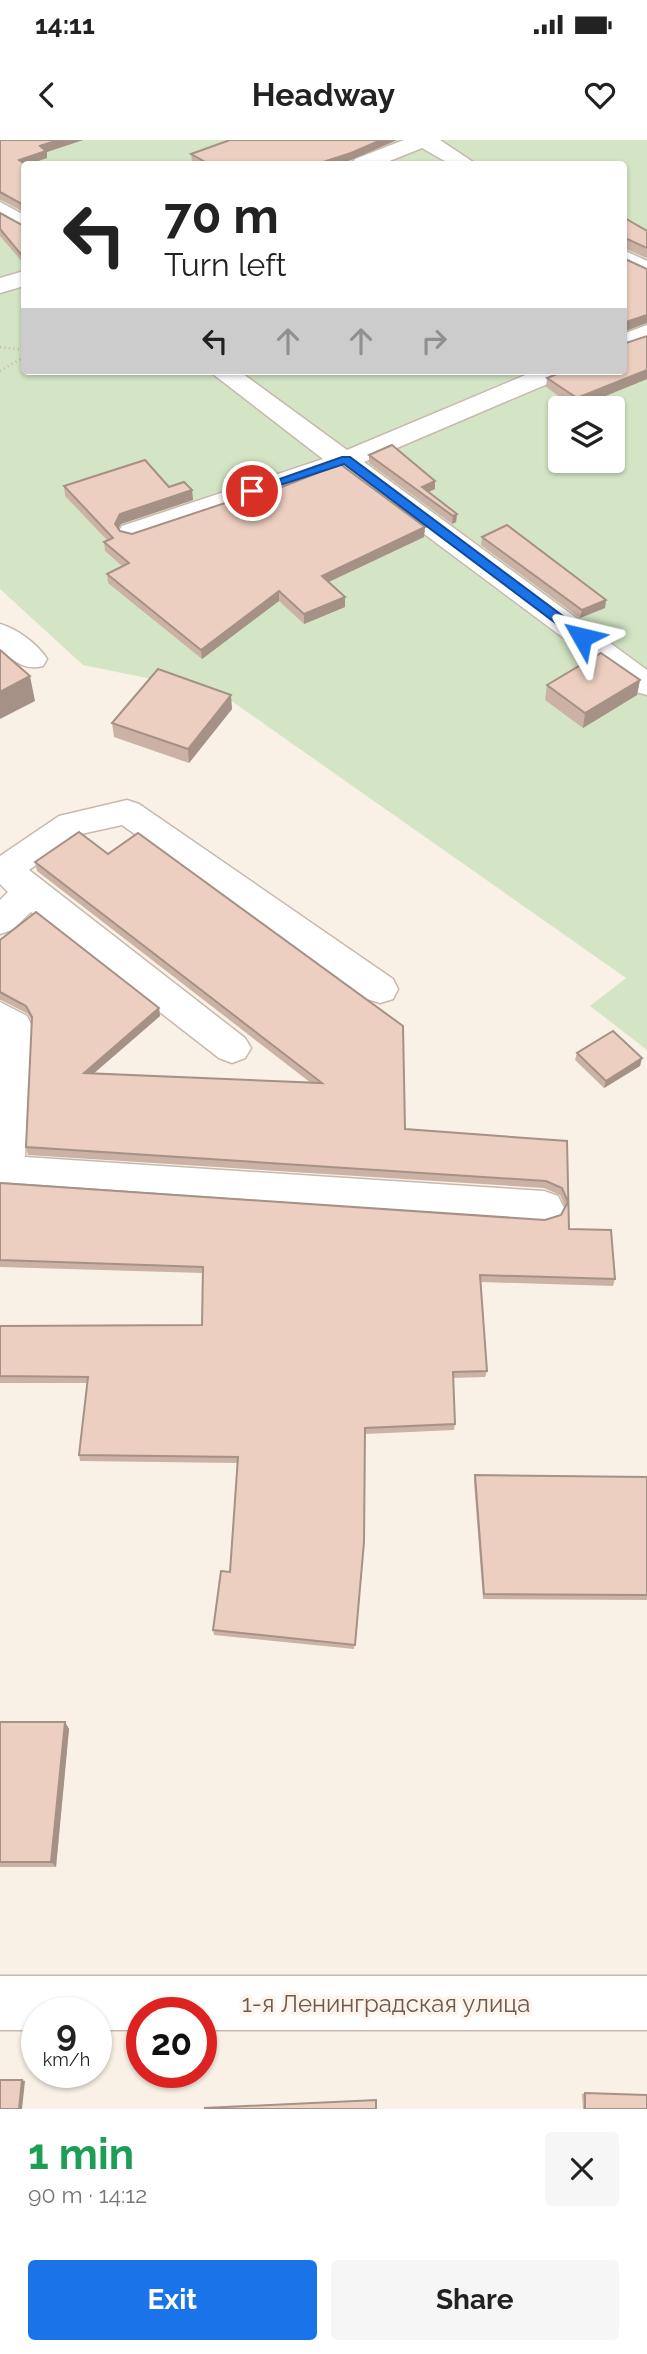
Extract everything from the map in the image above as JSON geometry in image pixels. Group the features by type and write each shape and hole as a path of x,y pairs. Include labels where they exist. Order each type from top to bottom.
{"street":[{"path":"371,161 424,140 460,161"},
{"path":"0,209 21,223"},
{"path":"627,259 647,271"},
{"path":"0,286 21,279"},
{"path":"627,341 647,333"},
{"path":"228,375 647,685"},
{"path":"132,532 346,460 547,375"},
{"path":"0,634 32,659"},
{"path":"232,1048 30,892 6,869 71,824 127,812 380,989"},
{"path":"0,921 30,892"},
{"path":"0,1016 14,1026 4,1172 544,1208"},
{"name":"1-я Ленинградская улица","path":"0,2003 647,2003"}],"path":[{"path":"0,347 21,350"},
{"path":"0,371 21,359"}],"green space":[{"path":"0,140 647,140 647,1050 590,1006 626,978 220,693 83,665 0,589"}],"building":[{"path":"0,140 58,140 40,146 46,151 19,160 21,203 0,192"},
{"path":"230,140 381,140 326,161 204,161 191,154"},
{"path":"0,213 21,224 21,254 0,229"},
{"path":"627,219 647,231 647,248 627,239"},
{"path":"627,260 647,269 647,315 627,322"},
{"path":"647,336 647,370 582,396 574,396 547,378 554,375 627,375 627,343"},
{"path":"392,445 435,481 422,487 457,514 453,516 369,455"},
{"path":"145,460 169,487 184,482 192,490 120,514 115,524 120,531 132,534 255,493 259,496 340,464 425,527 322,576 345,597 304,614 279,591 201,650 107,574 129,563 104,542 113,538 64,486"},
{"path":"507,525 606,600 582,610 482,537"},
{"path":"0,650 30,676 0,692"},
{"path":"601,653 640,680 585,713 547,685"},
{"path":"158,669 231,695 188,749 112,723"},
{"path":"79,832 108,854 138,833 403,1026 405,1129 567,1141 569,1229 611,1230 615,1279 480,1275 487,1371 453,1372 455,1424 365,1428 364,1542 355,1645 213,1630 221,1571 230,1572 238,1457 79,1455 88,1377 0,1376 0,1326 202,1325 203,1267 0,1260 0,1183 545,1220 561,1215 568,1202 562,1188 546,1181 26,1147 32,1017 26,1006 0,992 0,940 36,912 159,1008 84,1073 322,1083 35,862"},
{"path":"613,1031 642,1058 606,1081 577,1053"},
{"path":"475,1475 647,1477 647,1595 484,1594"},
{"path":"0,1722 65,1722 51,1862 0,1862"},
{"path":"0,2080 21,2080 19,2109 0,2109"},
{"path":"585,2093 647,2095 647,2109 585,2109"},
{"path":"376,2100 376,2109 205,2109 205,2108"}],"route":[{"path":"252,491 346,460 582,637"}]}
